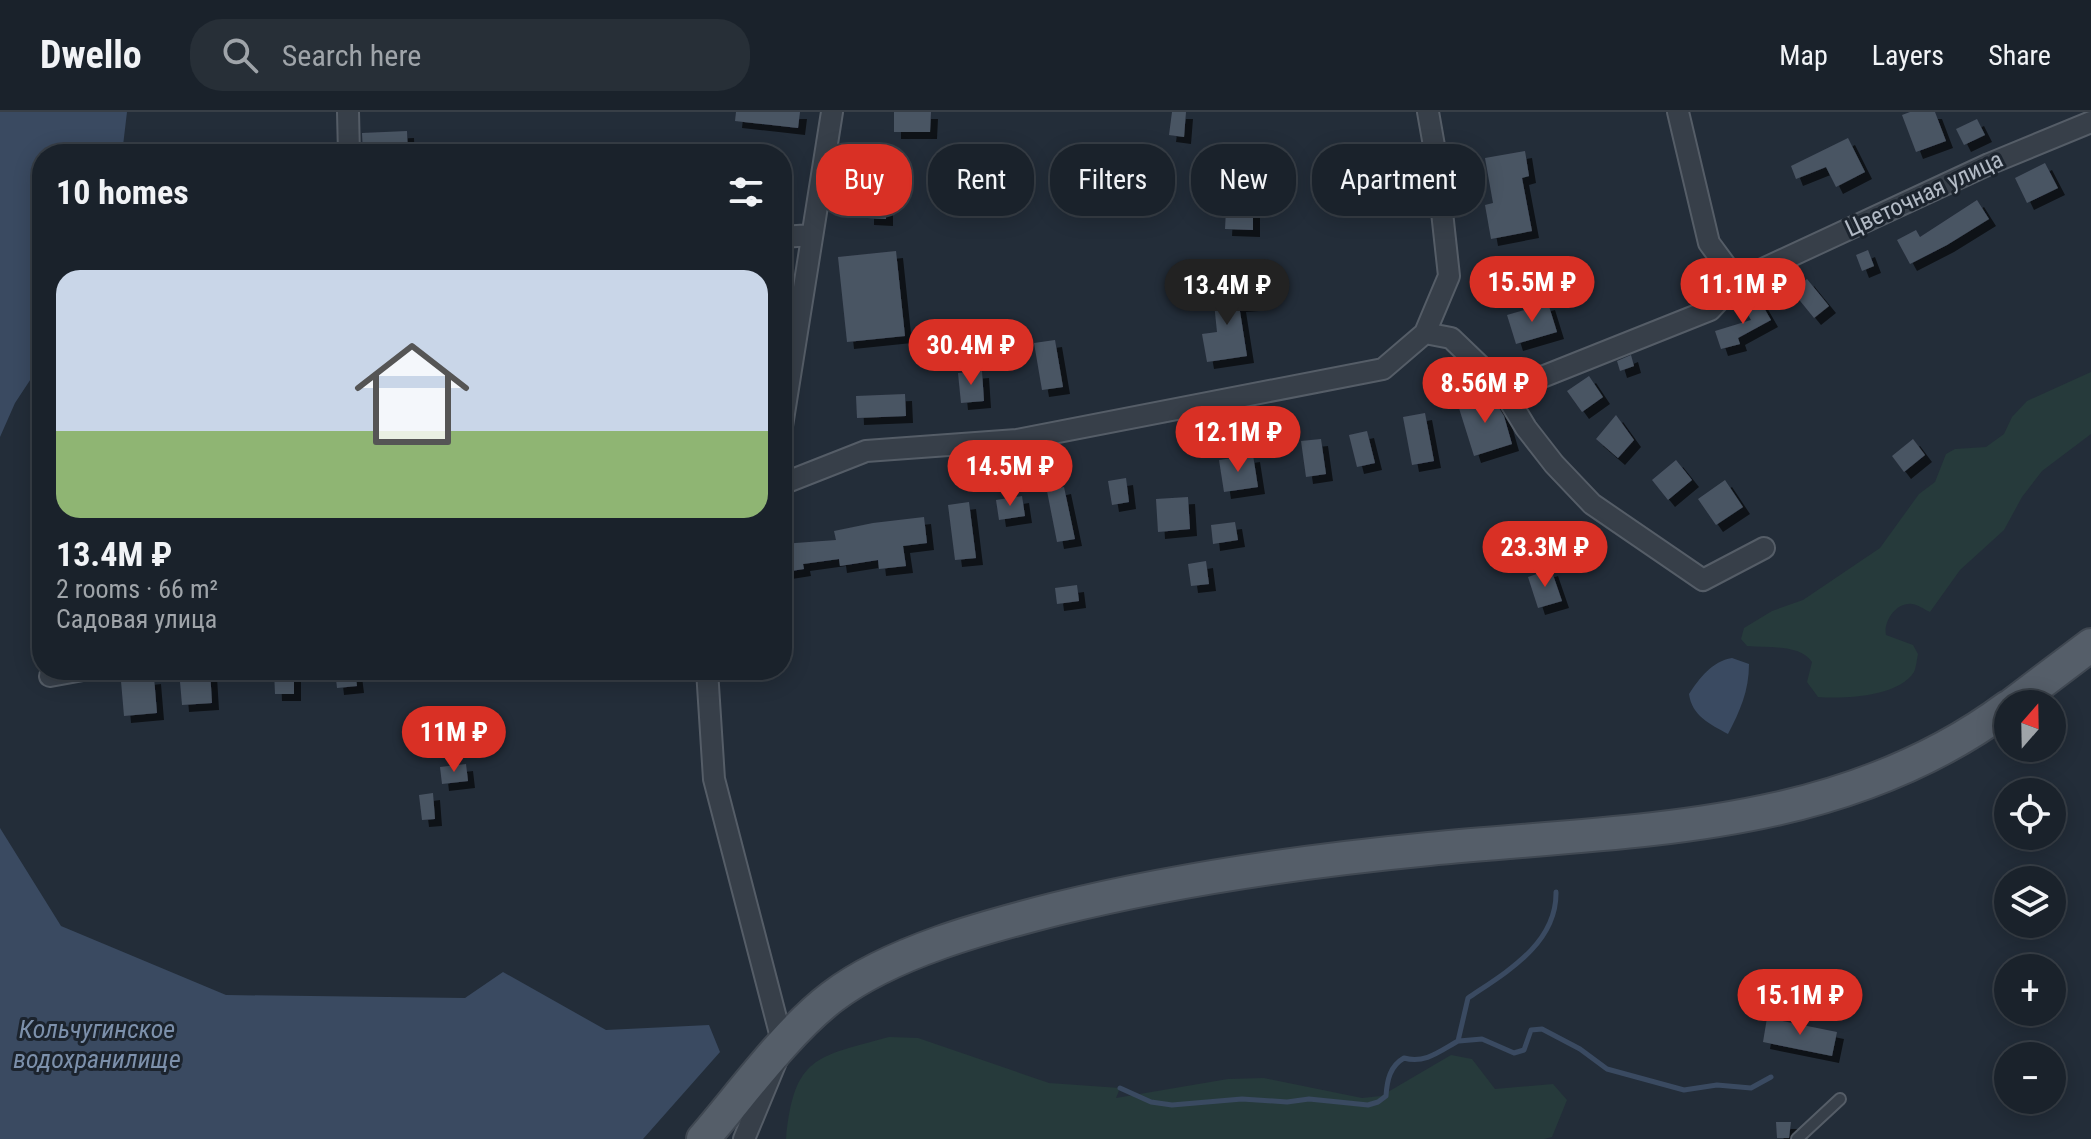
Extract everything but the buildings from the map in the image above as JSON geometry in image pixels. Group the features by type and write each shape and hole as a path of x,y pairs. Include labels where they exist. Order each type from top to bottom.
{"main road":[{"path":"2031,690 2091,645"},
{"path":"703,1139 812,1014 855,982 928,948 1020,918 1110,896 1298,864 1728,821 1823,798 1892,774 1941,751 1994,716"}],"street":[{"path":"348,112 349,144"},
{"path":"792,362 832,112"},
{"path":"792,480 866,451 1017,440 1383,369 1425,333 1449,276 1428,112"},
{"path":"1678,112 1709,243 1737,281"},
{"name":"Цветочная улица","path":"1500,385 1532,381 1710,310 1737,281 1989,164 2091,122"},
{"path":"792,236 812,235"},
{"path":"1425,333 1451,338 1500,385 1526,428 1554,464 1592,504 1703,580 1764,548"},
{"path":"708,680 714,779 783,1045 744,1139"}],"lane":[{"path":"1797,1139 1840,1099"}],"green space":[{"path":"2091,372 2091,434 2042,471 2022,497 2004,530 1960,570 1930,612 1906,604 1889,619 1886,635 1913,645 1918,654 1914,672 1906,680 1896,687 1870,695 1818,697 1807,682 1812,662 1807,656 1783,648 1747,646 1741,639 1744,628 1772,611 1803,600 1880,548 1919,494 1935,482 1946,454 1955,449 1986,447 2004,434 2012,417 2027,401"},
{"path":"889,1037 918,1038 1049,1083 1120,1088 1116,1098 1228,1079 1264,1078 1362,1098 1381,1096 1451,1055 1472,1059 1495,1089 1553,1084 1567,1100 1552,1137 1544,1139 786,1139 795,1091 813,1064 826,1056"}],"water":[{"path":"0,112 127,112 123,144 32,144 32,377 15,403 0,437"},
{"path":"1732,658 1749,664 1749,674 1743,700 1728,734 1698,714 1689,694 1712,667"},
{"name":"Кольчугинское водохранилище","path":"0,828 61,926 226,995 465,998 503,972 606,1030 709,1025 720,1052 643,1139 0,1139"}],"waterway":[{"path":"1120,1088 1151,1102 1172,1105 1242,1099 1287,1102 1309,1099 1368,1105 1378,1102 1386,1096 1390,1074 1399,1061 1404,1058 1426,1058 1458,1041 1468,998 1512,967 1538,942 1548,927 1556,892"},
{"path":"1459,1041 1482,1039 1514,1053 1524,1050 1531,1030 1542,1029 1580,1049 1607,1069 1684,1090 1717,1085 1751,1088 1771,1077"}]}
